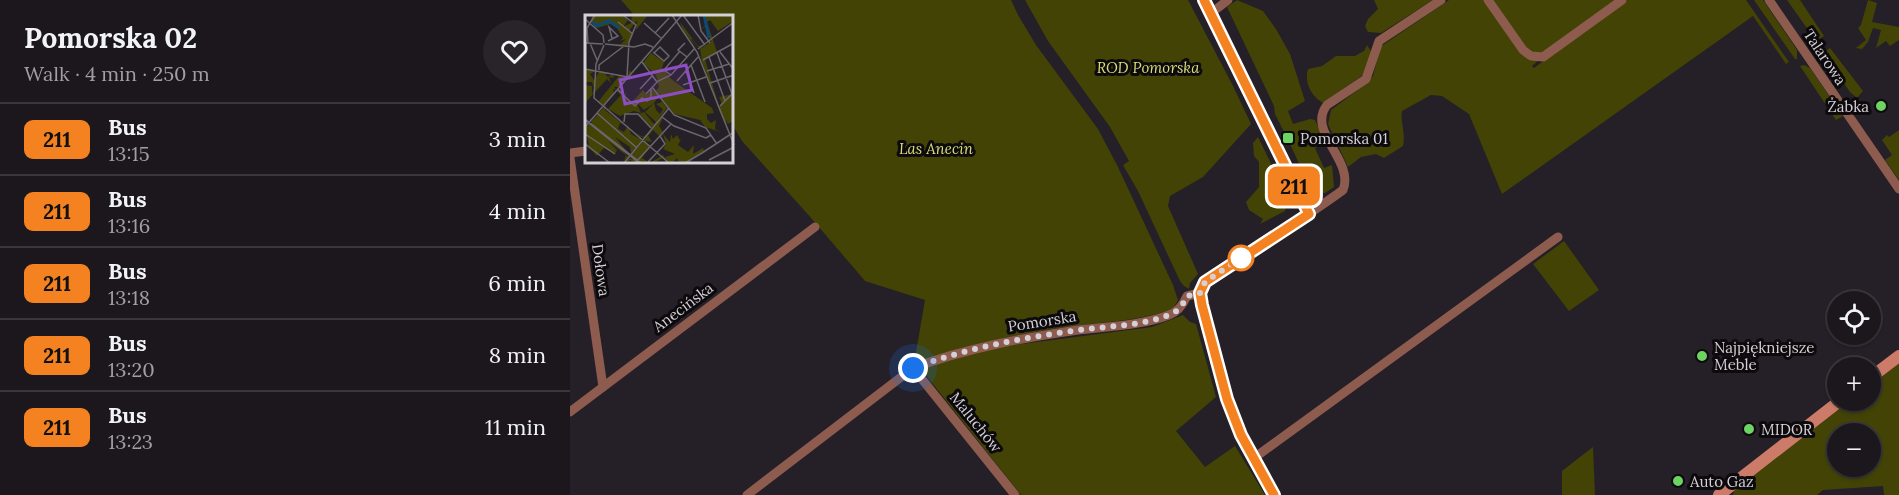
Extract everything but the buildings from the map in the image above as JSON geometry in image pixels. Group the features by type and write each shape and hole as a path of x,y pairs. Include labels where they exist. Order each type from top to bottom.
{"street":[{"path":"1204,0 1309,214"},
{"path":"1210,14 1228,0"},
{"name":"Pomorska","path":"747,495 913,368 943,357 1005,342 1140,323 1171,315 1183,305 1187,296 1200,293 1205,282 1342,190 1345,180 1344,171 1322,125 1323,110 1366,79 1379,41 1441,0"},
{"path":"1488,0 1523,51 1531,56 1543,57 1622,0"},
{"name":"Talarowa","path":"1769,0 1899,189"},
{"path":"570,153 585,151"},
{"name":"Dołowa","path":"570,158 603,387"},
{"name":"Anecińska","path":"570,412 814,227"},
{"path":"1254,458 1558,237"},
{"path":"1200,293 1227,399 1241,435 1274,495"},
{"path":"1881,370 1899,356"},
{"name":"Maluchów","path":"913,368 1015,495"},
{"path":"1719,495 1827,411"}],"green space":[{"name":"Las Anecin","path":"621,0 1011,0 1036,45 1098,129 1118,167 1178,300 1173,309 1145,317 1038,331 977,344 928,359 915,358 925,300 865,281 742,141 734,127 734,15 634,15"},
{"name":"ROD Pomorska","path":"1025,0 1188,0 1251,124 1203,177 1170,196 1168,206 1198,274 1190,283 1189,289 1180,281 1138,191 1123,165 1129,161 1110,127 1048,41"},
{"path":"1237,0 1263,11 1290,54 1305,101 1288,111 1293,124 1310,119 1315,120 1322,136 1319,145 1315,148 1324,168 1332,165 1334,187 1325,193 1315,193 1311,189 1289,142 1291,140 1287,133 1285,134 1275,114 1274,106 1227,7"},
{"path":"1374,0 1433,0 1381,33 1368,32 1365,26 1368,19 1378,9"},
{"path":"1449,0 1484,0 1517,48 1540,59 1532,66 1534,68 1627,0 1746,0 1789,62 1786,64 1753,16 1502,194 1469,114 1442,96 1431,95 1402,111 1403,146 1384,158 1376,154 1361,157 1348,167 1328,124 1331,110 1373,76 1380,47"},
{"path":"1493,0 1615,0 1544,54 1530,53"},
{"path":"1754,0 1763,0 1797,50 1797,59 1795,59"},
{"path":"1787,0 1800,0 1824,36 1816,41"},
{"path":"1868,0 1877,3 1872,22 1899,27 1899,40 1890,46 1886,41 1876,48 1881,30 1873,28 1868,42 1862,49 1856,48 1866,40 1858,28 1861,25"},
{"path":"1367,45 1372,53 1363,75 1323,103 1312,93 1308,84 1308,69 1322,66 1336,56 1355,56 1364,51"},
{"path":"1830,48 1863,91 1857,98 1850,92 1823,53"},
{"path":"1800,66 1810,68 1843,116 1836,120"},
{"path":"1899,130 1899,180 1885,160 1892,155 1882,140"},
{"path":"1258,137 1288,198 1285,211 1260,224 1263,219 1249,210 1246,202 1259,187 1259,162 1254,156 1253,143"},
{"path":"1564,241 1599,290 1569,311 1533,264"},
{"path":"1183,315 1196,324 1216,397 1176,431 1205,467 1235,446 1265,495 1021,495 921,369 971,352 1152,327"},
{"path":"1899,363 1899,495 1884,495 1883,486 1823,490 1817,495 1733,495 1742,484 1837,411 1881,411 1881,377"},
{"path":"1593,447 1595,495 1562,495 1562,471"}],"bus line":[{"name":"211","path":"1204,0 1309,214 1205,282 1200,293 1227,399 1241,435 1274,495"}],"place":[{"name":"Żabka","path":"1881,106"},
{"name":"Pomorska 01","path":"1288,138"},
{"name":"Najpiękniejsze Meble","path":"1702,356"},
{"name":"MIDOR","path":"1749,429"},
{"name":"Auto Gaz","path":"1678,481"}],"route":[{"path":"913,368 978,347 1058,333 1140,323 1171,315 1183,305 1187,296 1200,293 1205,282 1245,255 1241,258"}]}
